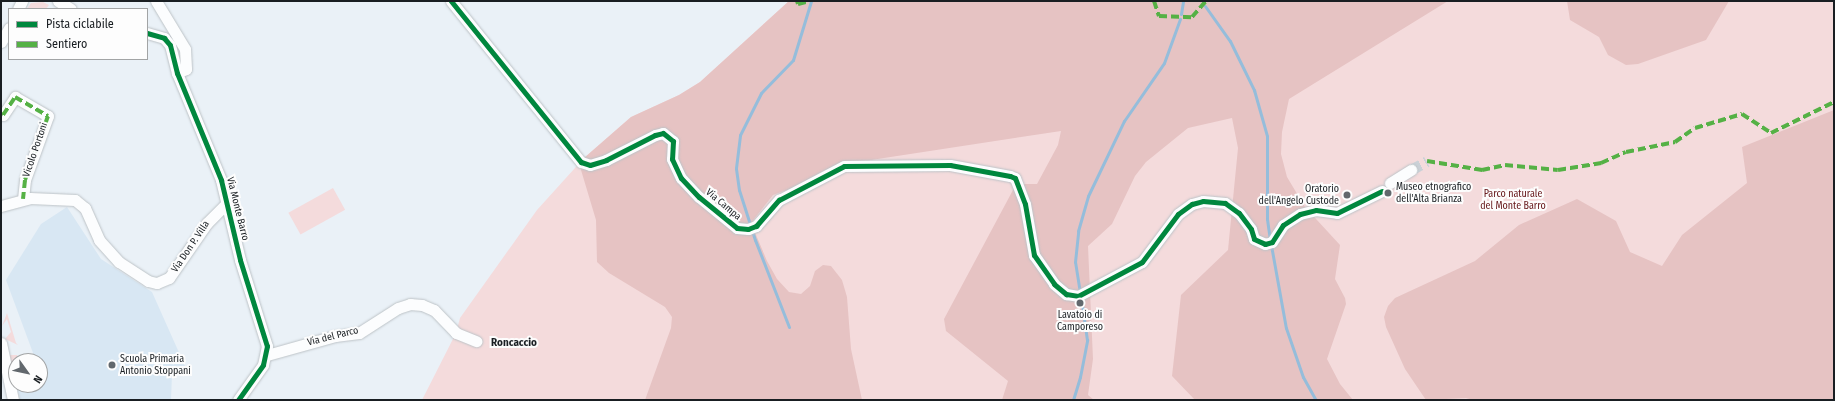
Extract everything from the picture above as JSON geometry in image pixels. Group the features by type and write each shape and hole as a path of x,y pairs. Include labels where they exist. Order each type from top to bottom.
{"street":[{"path":"58,1 69,8"},
{"path":"156,1 185,49 186,69 177,73"},
{"name":"Via Campa","path":"451,1 581,162 590,164 606,160 655,135 663,134 673,141 674,168 689,187 723,219 737,228 748,229 756,226 778,200 844,166 950,165 1010,176 1016,178 1025,204 1034,255 1054,284 1066,294 1078,296 1142,262 1178,214 1192,204 1203,201 1225,203 1239,213 1251,229 1254,239 1269,243 1282,225 1300,214 1316,210 1337,213 1382,192"},
{"path":"1,42 8,30"},
{"name":"Via Monte Barro","path":"148,33 164,38 170,45 177,73 221,180 240,260 267,346 266,355"},
{"name":"Vicolo Portoni","path":"1,114 3,114 16,97 48,116 25,180 23,199"},
{"path":"1390,183 1411,170"},
{"name":"Via Don P. Villa","path":"1,206 23,199 69,198 80,203 89,215 99,240 119,262 148,281 157,284 169,278 207,223 226,204"},
{"name":"Via del Parco","path":"266,355 335,336 359,332 398,308 410,304 422,304 434,310 456,333 476,341"},
{"path":"2,350 13,400"},
{"path":"238,400 263,365 266,355"}],"shaded area":[{"path":"789,1 1448,1 1289,99 1282,132 1281,154 1287,177 1305,207 1340,245 1335,279 1345,298 1346,304 1327,359 1340,384 1353,400 1195,400 1172,376 1181,295 1228,250 1238,148 1232,118 1188,128 1146,162 1135,176 1112,224 1088,246 1093,359 1088,395 1094,400 1002,400 1008,381 946,331 944,319 1013,190 1018,184 1037,184 1058,145 1061,131 871,160 773,195 751,223 767,261 777,279 789,292 801,294 810,286 815,271 823,265 831,266 842,280 847,297 851,349 862,400 645,400 671,328 672,317 665,307 609,273 597,262 596,220 581,170 584,158 631,117 679,95 700,82"},
{"path":"1567,1 1729,1 1706,40 1638,64 1626,65 1608,55 1599,37 1570,20"},
{"path":"1834,110 1834,400 1473,400 1466,398 1426,400 1405,369 1386,327 1384,317 1388,306 1395,298 1475,261 1519,225 1577,199 1616,221 1630,252 1662,266 1682,235 1747,183 1742,147"},
{"path":"67,207 101,259 152,292 185,366 172,374 171,400 20,400 18,393 48,393 48,353 33,353 6,280 41,224"}],"green space":[{"name":"Parco naturale del Monte Barro","path":"789,1 1834,1 1834,400 422,400 456,333 460,318 537,210 584,158 631,117 679,95 700,82"},
{"path":"43,2 49,5 47,8 28,8 31,3"},
{"path":"333,188 345,210 301,235 288,213"},
{"path":"7,313 16,343 18,345 5,339 11,332 7,319 2,326"}],"waterway":[{"path":"789,327 755,240 739,190 736,168 740,135 761,93 793,60 811,1"},
{"path":"1181,14 1183,1"},
{"path":"1205,6 1230,41 1254,90 1267,136 1267,219 1270,240"},
{"path":"1080,293 1075,262 1078,231 1088,196 1124,121 1164,63 1180,19"},
{"path":"1271,245 1286,328 1303,377 1316,400"},
{"path":"1073,400 1080,377 1087,340 1081,298"}],"tunnel":[{"path":"1411,170 1427,161"}],"marked path":[{"path":"797,1 798,4 810,1"},
{"path":"1154,1 1159,16 1192,17 1206,1"},
{"path":"1,114 3,115 15,97 48,116 25,180 23,199"},
{"path":"1427,161 1482,170 1505,165 1558,170 1601,163 1626,152 1675,142 1695,128 1742,114 1771,133 1834,102"}],"cycle path":[{"path":"451,1 581,162 590,165 606,160 655,135 663,133 673,141 672,159 681,178 699,197 737,228 748,229 756,226 779,200 844,166 950,165 1010,176 1015,178 1025,204 1034,255 1054,284 1066,294 1078,296 1142,262 1178,214 1192,204 1203,201 1225,203 1239,213 1251,229 1254,239 1265,244 1272,242 1283,225 1300,214 1316,210 1337,213 1382,191"},
{"path":"148,33 164,38 170,45 177,73 221,180 240,260 267,346 263,365 238,400"}],"place":[{"name":"Museo etnografico dell'Alta Brianza","path":"1388,193"},
{"name":"Oratorio dell'Angelo Custode","path":"1347,195"},
{"name":"Lavatoio di Camporeso","path":"1080,303"},
{"name":"Scuola Primaria Antonio Stoppani","path":"112,365"}],"district":[{"name":"Roncaccio","path":"514,343"}]}
